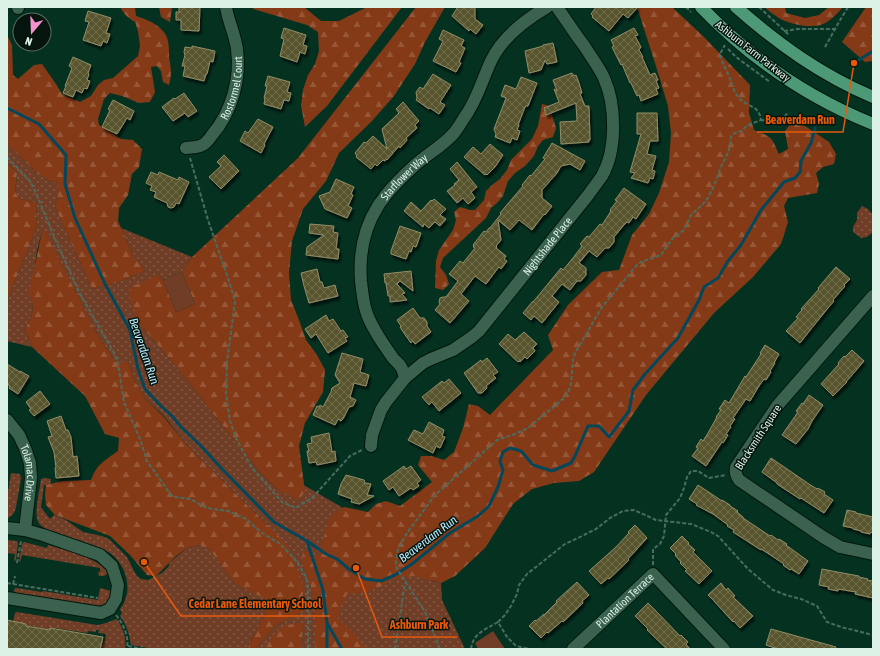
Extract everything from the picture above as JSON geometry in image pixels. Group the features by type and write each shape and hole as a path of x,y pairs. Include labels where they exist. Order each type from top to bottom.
{"main road":[{"name":"Ashburn Farm Parkway","path":"701,7 720,26 768,66 793,83 834,106 873,124"},
{"name":"Ashburn Farm Parkway","path":"736,7 765,32 799,57 846,85 873,97"}],"street":[{"name":"Rostormel Court","path":"186,148 197,147 204,144 215,132 224,118 233,98 238,65 237,49 226,7"},
{"name":"Starflower Way","path":"406,378 401,367 379,336 366,311 362,297 360,270 363,242 366,233 379,204 390,190 415,165 454,133 474,101 495,53 513,31 547,7"},
{"name":"Nightshade Place","path":"371,446 372,435 381,410 406,378 424,363 453,350 480,331 602,176 609,157 613,132 613,115 610,97 604,78 557,7"},
{"name":"Blacksmith Square","path":"873,296 777,406 736,468 735,473 739,480 840,547 873,554"},
{"name":"Tolamac Drive","path":"7,420 19,435 30,463 31,478 23,535"},
{"path":"7,528 23,535 43,535 100,555 112,566 118,585 116,599 110,608 101,613 7,598"},
{"name":"Plantation Terrace","path":"573,649 653,574 724,649"}],"path":[{"path":"760,7 793,38"},
{"path":"825,48 848,7"},
{"path":"784,31 798,29 836,29"},
{"path":"725,45 720,57 735,93 742,101 756,109 761,120"},
{"path":"440,649 425,612 396,567 398,549 407,533 436,495 497,440 528,428 562,400 568,393 571,384 575,353 602,307 636,266 641,262 661,255 672,238 684,230 691,215 706,201 728,153 731,136 741,131 748,125 761,120 775,120 784,117 788,113"},
{"path":"186,148 235,301 227,362 226,394 230,421 236,438 252,468 282,502 296,508 312,498 350,456 371,446"},
{"path":"7,157 30,181 80,294 113,351 118,363 124,402 140,439 147,461 171,495 190,498 205,507 228,511 246,519 262,533 279,543 292,556 306,577 308,586 308,649"},
{"path":"653,574 653,549 660,544 664,536 666,515 680,498 687,476 691,471 698,471 709,478 735,473"},
{"path":"471,649 472,640 477,635 498,622 505,615 517,594 519,585 527,574 564,544 596,529 610,518 623,511 634,510 656,520 691,524 711,532 718,536 748,568 773,590 817,606 827,622 873,635"},
{"path":"17,563 23,535"},
{"path":"13,584 15,576"},
{"path":"395,649 405,582"},
{"path":"7,583 98,598"},
{"path":"110,608 122,623 125,630 128,648 143,649"},
{"path":"498,622 506,637 516,646 530,649"}],"shaded area":[{"path":"7,144 36,172 48,180 58,183 58,193 55,207 92,289 116,283 145,271 133,255 121,228 192,257 182,272 163,280 158,275 138,322 178,369 258,470 277,489 297,481 418,552 432,581 441,583 442,600 465,649 302,649 303,623 267,646 265,649 256,649 275,626 303,612 268,525 193,452 163,415 146,400 136,383 128,362 115,363 97,334 43,228 37,250 34,271 32,314 25,330 32,347 7,341 7,301 37,226 36,203 19,198 15,192 17,173 7,163"},
{"path":"862,206 868,209 873,215 873,232 867,237 861,238 853,232 853,227 857,220 857,213"},
{"path":"182,272 195,304 176,312 163,280"},
{"path":"11,473 20,474 21,479 16,509 12,515 7,518 7,498"},
{"path":"41,479 51,479 50,485 44,485 41,507 50,519 54,515 66,520 83,532 109,539 127,557 137,576 141,579 148,580 162,573 169,566 169,563 187,548 200,545 210,550 235,584 264,597 266,612 247,649 153,649 131,645 127,630 120,616 122,613 120,609 127,595 127,579 121,564 110,553 99,547 47,529 40,525 38,522 37,510"},
{"path":"7,540 17,541 18,543 16,560 14,561 15,554 7,553"},
{"path":"24,542 47,548 48,545 80,555 103,567 107,574 104,576 99,576 98,572 100,572 100,568 22,555 20,562 22,544"},
{"path":"15,588 98,600 100,588 111,591 112,594 104,605 92,606 16,594 14,592"},
{"path":"17,612 97,625 117,619 124,633 125,649 100,649 102,641 105,641 106,634 98,633 99,630 96,630 96,632 88,631 87,633 55,628 51,628 50,630 13,622 15,613"},
{"path":"493,631 505,649 478,649 475,643"}],"green space":[{"path":"120,7 135,7 136,16 151,22 164,32 168,43 171,78 169,85 163,82 161,71 157,66 151,67 155,92 150,102 139,103 110,93 104,99 98,119 99,125 121,139 133,140 142,149 139,167 132,174 128,195 119,208 118,221 133,255 145,271 116,283 92,289 55,207 58,193 58,183 48,180 36,172 7,144 7,35 12,45 13,75 18,79 34,65 42,64 62,94 80,102 91,96 98,85 104,80 113,78 138,56 140,46 135,22 123,12"},
{"path":"159,7 172,7 170,22 161,17"},
{"path":"254,7 304,7 321,21 339,21 367,7 402,7 327,106 305,127 301,106 303,90 308,75 315,64 319,51 318,32 307,25 253,9"},
{"path":"416,7 445,7 425,42 415,64 394,96 372,121 339,153 326,181 303,209 292,241 289,273 291,300 306,340 317,355 325,370 323,392 305,423 299,446 305,492 298,500 277,489 258,470 178,369 138,322 129,295 131,287 158,275 163,280 176,312 195,304 182,272 192,257 298,158"},
{"path":"637,7 672,7 703,36 750,85 749,113 754,130 770,138 779,154 788,149 785,131 791,123 799,122 829,142 836,154 834,164 823,167 816,173 819,184 817,193 788,198 784,206 788,222 781,244 753,277 714,313 646,395 594,472 579,481 554,483 532,489 513,504 485,548 455,576 441,583 414,576 392,579 382,586 366,592 347,594 340,608 338,619 353,632 368,649 315,649 315,605 310,582 302,563 303,551 318,556 330,517 344,507 368,512 376,504 386,501 400,506 432,482 418,465 421,456 432,456 444,460 454,452 463,428 469,404 478,406 490,415 553,350 548,335 568,305 602,272 619,270 632,235 649,214 659,193 669,162 671,133 668,106"},
{"path":"764,7 785,7 786,13 805,18 819,15 829,7 843,7 827,22 817,26 803,26 784,21"},
{"path":"866,7 873,7 873,61 865,62 842,42"},
{"path":"542,104 549,106 556,128 553,137 543,140 538,146 534,156 508,181 503,196 491,208 486,218 443,258 440,267 446,275 449,284 443,290 435,288 436,261 439,250 453,230 456,220 454,212 460,207 475,210 484,200 486,191 500,179 507,170 511,160 532,139 538,126"},
{"path":"7,163 17,173 15,192 19,198 36,203 37,226 7,301"},
{"path":"43,227 97,334 115,362 128,362 136,383 146,400 162,415 193,452 276,533 288,547 303,584 303,612 275,626 256,649 247,649 266,612 264,598 235,584 210,550 200,545 187,548 176,556 156,576 147,575 130,555 110,536 55,515 46,505 46,485 62,481 91,480 98,467 118,451 119,438 105,434 85,396 32,347 25,330 32,314 33,303 28,294"},
{"path":"303,623 302,649 265,649 275,633 285,625"}],"building":[{"path":"179,7 200,7 199,31 181,30 181,20 176,20 176,12 179,12"},
{"path":"458,7 475,7 475,19 483,25 476,34 470,29 469,31 452,16"},
{"path":"596,7 638,7 628,18 623,14 609,31 592,17 593,16 591,14"},
{"path":"88,11 111,18 106,33 110,34 107,43 103,41 101,46 83,40 89,22 85,21"},
{"path":"284,28 306,35 303,45 307,46 305,54 300,52 297,62 280,56 284,39 281,38"},
{"path":"634,28 638,35 635,36 641,47 639,50 650,75 655,73 659,88 656,89 658,94 641,101 612,47 614,46 611,40"},
{"path":"443,30 464,40 461,46 465,48 459,62 461,63 456,72 433,61 443,41 439,39"},
{"path":"553,43 557,62 547,64 545,60 541,70 529,73 525,51"},
{"path":"192,46 215,51 213,62 210,61 204,81 183,76 185,66 182,66 185,55 185,47 192,48"},
{"path":"73,57 91,65 87,80 90,81 87,89 84,88 82,93 76,90 73,97 63,93 72,68 69,66"},
{"path":"572,73 574,76 576,75 582,93 580,94 585,106 589,106 590,140 589,142 561,144 560,122 577,121 576,103 546,115 544,108 559,102 554,89 557,91 553,80"},
{"path":"433,74 451,85 440,102 445,105 439,114 416,100 416,92 420,87 423,89"},
{"path":"268,76 290,82 287,92 291,93 289,101 284,100 281,109 264,104 267,86 265,86"},
{"path":"521,77 537,83 528,106 525,107 518,125 517,130 520,131 517,140 512,138 510,143 495,137 496,134 494,129 506,98 501,96 505,85 516,89"},
{"path":"184,93 197,111 188,117 185,113 173,121 162,107"},
{"path":"113,100 134,111 130,120 127,118 117,134 102,127 110,110 108,109"},
{"path":"403,102 419,121 415,125 417,128 406,138 407,140 400,148 399,146 387,160 383,160 377,166 375,164 371,169 356,157 357,156 355,153 364,142 366,143 373,136 387,149 382,129 399,113 396,109"},
{"path":"637,113 657,113 658,141 650,141 647,154 656,156 652,170 655,171 653,179 650,178 648,183 631,178 635,173 630,172 641,134 637,134"},
{"path":"258,119 273,127 261,153 240,141 245,131 248,133"},
{"path":"552,143 585,161 580,170 570,164 561,166 557,173 542,190 542,198 552,206 532,230 519,220 510,230 498,220 501,240 496,248 506,256 504,259 507,261 501,269 499,267 498,268 486,284 475,276 461,294 469,301 450,323 435,310 440,304 440,298 446,297 458,281 449,274 460,261 463,263 475,248 473,245 484,231 486,232 490,228 501,214 500,213 523,186 522,185 545,159 543,158"},
{"path":"490,144 503,155 495,167 487,175 485,175 464,157 473,147 481,154"},
{"path":"224,155 239,171 221,189 209,177 221,166 217,162"},
{"path":"457,162 477,187 471,192 475,198 468,204 463,198 457,203 447,191 459,180 450,169"},
{"path":"151,172 158,175 159,172 178,180 179,177 189,182 179,204 176,203 174,207 171,208 168,207 167,203 154,197 156,192 150,190 152,186 146,183"},
{"path":"336,179 354,187 351,194 353,195 348,206 352,208 347,218 325,209 319,196 330,192"},
{"path":"624,188 646,204 636,219 633,217 629,223 627,222 614,237 614,242 609,248 605,248 597,257 589,251 579,263 586,268 586,275 581,281 577,281 570,290 562,284 552,296 559,302 542,323 534,316 531,320 523,313 561,268 563,270 573,258 582,246 580,244 587,236 589,237 600,224 602,225 617,201 615,200"},
{"path":"434,199 446,209 440,215 446,219 440,226 435,222 429,228 424,224 423,227 404,211 411,202 421,211 431,200 432,201"},
{"path":"310,224 334,226 333,232 338,233 336,249 339,249 338,259 306,255 307,247 324,235 309,233"},
{"path":"400,226 421,233 416,247 413,246 406,259 391,254"},
{"path":"836,267 850,279 800,343 786,331 798,318 796,317 802,310 801,309"},
{"path":"317,269 320,282 322,282 324,288 335,285 338,296 309,303 301,273"},
{"path":"411,271 413,291 400,281 397,284 405,293 402,294 407,300 390,302 390,296 388,296 384,274"},
{"path":"413,308 420,318 424,318 427,322 427,326 431,332 415,344 413,341 411,343 397,320"},
{"path":"326,315 329,321 333,319 341,331 343,330 348,337 345,338 347,341 328,353 316,334 311,338 305,329"},
{"path":"524,332 537,344 533,348 535,351 527,359 525,357 518,362 499,344 508,334 515,340"},
{"path":"765,345 779,354 770,371 771,372 766,380 764,379 750,401 746,399 733,418 735,419 726,434 728,435 706,466 692,456 698,448 696,447 701,439 703,441 708,433 721,410 719,409 725,400 729,403 745,376 746,377 761,354 760,353"},
{"path":"852,350 864,361 833,396 821,384 839,364 838,363 844,356 845,357"},
{"path":"342,353 363,359 360,372 369,375 366,386 354,383 350,397 356,400 353,406 349,407 343,419 341,421 338,419 335,425 313,415 317,406 319,407 320,405 323,407 332,388 340,383 335,375"},
{"path":"487,358 498,372 493,375 496,378 486,386 487,388 482,393 478,393 464,373 481,360 482,362"},
{"path":"7,364 29,376 18,394 9,388 10,386 7,384"},
{"path":"449,379 461,393 439,411 432,402 429,405 422,397 442,381 444,383"},
{"path":"40,391 50,404 34,416 29,410 31,409 26,402"},
{"path":"809,395 823,405 808,429 796,444 782,435 798,412 796,411"},
{"path":"61,416 66,430 68,430 71,437 73,457 77,456 79,476 56,478 54,452 48,437 52,436 47,421"},
{"path":"429,422 444,430 442,436 445,437 440,448 436,446 433,453 408,440 414,430 423,434"},
{"path":"329,433 332,452 335,451 336,461 317,465 316,462 309,463 307,451 309,451 307,444 312,443 311,437"},
{"path":"771,458 809,484 825,492 824,494 833,500 824,513 777,484 762,472"},
{"path":"404,466 406,469 411,466 421,480 417,483 419,486 413,490 411,488 399,496 393,487 389,490 383,481"},
{"path":"346,475 364,480 365,483 371,484 367,495 374,496 359,504 351,502 352,499 338,494"},
{"path":"698,485 730,505 738,511 737,512 743,518 770,536 771,535 787,544 786,545 808,561 799,574 791,569 790,570 769,554 733,532 734,530 727,526 728,525 689,499"},
{"path":"847,510 873,517 873,533 871,532 870,534 861,532 853,528 843,526"},
{"path":"635,525 647,538 628,559 629,560 609,579 608,578 601,584 589,571 616,547"},
{"path":"682,536 695,550 693,552 712,571 699,584 685,571 687,570 680,563 681,562 675,555 676,554 670,548"},
{"path":"822,569 859,576 873,581 873,598 855,594 856,592 838,589 838,591 819,585"},
{"path":"577,582 589,595 582,601 583,603 563,622 562,621 541,638 529,626 535,620 536,621 544,615 557,602 556,601"},
{"path":"721,583 726,590 728,588 735,596 733,597 753,616 740,628 708,595"},
{"path":"648,603 680,636 681,635 688,642 686,644 690,649 667,649 647,630 648,629 635,616"},
{"path":"7,620 26,624 26,626 50,630 50,628 103,637 100,649 7,649"},
{"path":"771,629 836,647 835,649 778,649 766,645"}],"waterway":[{"name":"Beaverdam Run","path":"854,63 873,51"},
{"name":"Beaverdam Run","path":"7,108 39,124 66,155 65,184 75,218 105,284 130,330 138,369 145,389 274,522 326,554 337,559 350,570 365,579 381,581 395,575 412,564 450,533 478,516 489,506 498,487 503,470 500,461 503,452 510,448 521,451 533,465 552,471 571,463 588,426 599,426 609,437 629,411 633,390 645,374 678,338 699,300 704,287 718,278 728,261 741,245 761,210 784,182 795,178 800,172 801,161 811,143 815,128"},
{"path":"307,541 323,590 327,623 342,649"},
{"path":"327,625 327,649"}],"place":[{"name":"Beaverdam Run","path":"854,63"},
{"name":"Cedar Lane Elementary School","path":"144,562"},
{"name":"Ashburn Park","path":"356,568"}]}
